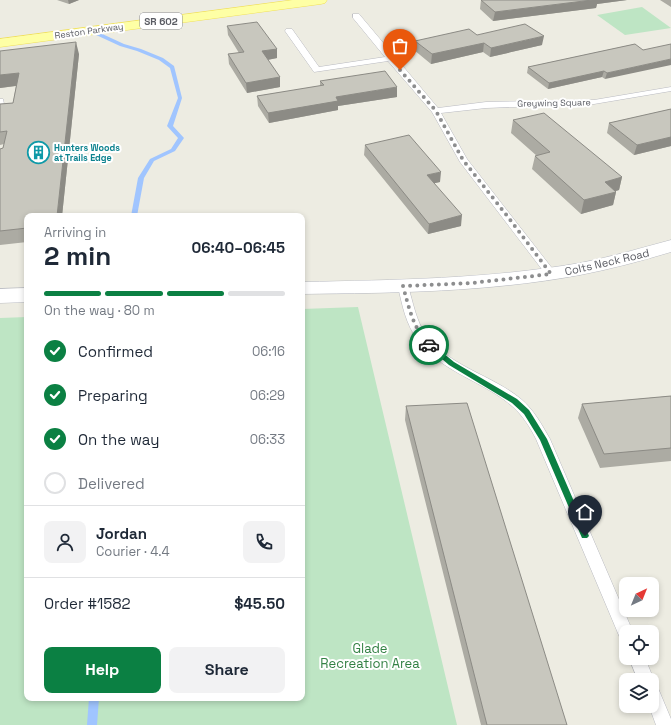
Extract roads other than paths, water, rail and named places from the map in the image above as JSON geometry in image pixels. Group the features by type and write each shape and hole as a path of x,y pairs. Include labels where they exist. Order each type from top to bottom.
{"main road":[{"name":"Reston Parkway","path":"0,31 237,0"},
{"name":"Reston Parkway","path":"0,43 321,0"}],"street":[{"name":"Colts Neck Road","path":"305,288 472,283 551,274 624,260 671,246"},
{"path":"0,296 24,295"}],"lane":[{"path":"356,16 436,111 463,160 551,274"},
{"path":"289,31 317,70 390,58"},
{"name":"Greywing Square","path":"436,111 486,105 567,104 594,102 671,89"},
{"path":"403,286 409,312 416,328 422,338 436,353 451,364 515,401 534,422 543,439 623,625"},
{"path":"659,711 665,725"}],"waterway":[{"path":"96,33 122,45 161,59 172,67 180,98 170,126 181,138 173,150 152,160 141,178 135,213"},
{"path":"92,725 94,701"}],"place":[{"name":"Hunters Woods at Trails Edge","path":"39,153"}],"park label":[{"name":"Glade Recreation Area","path":"370,656"}]}
